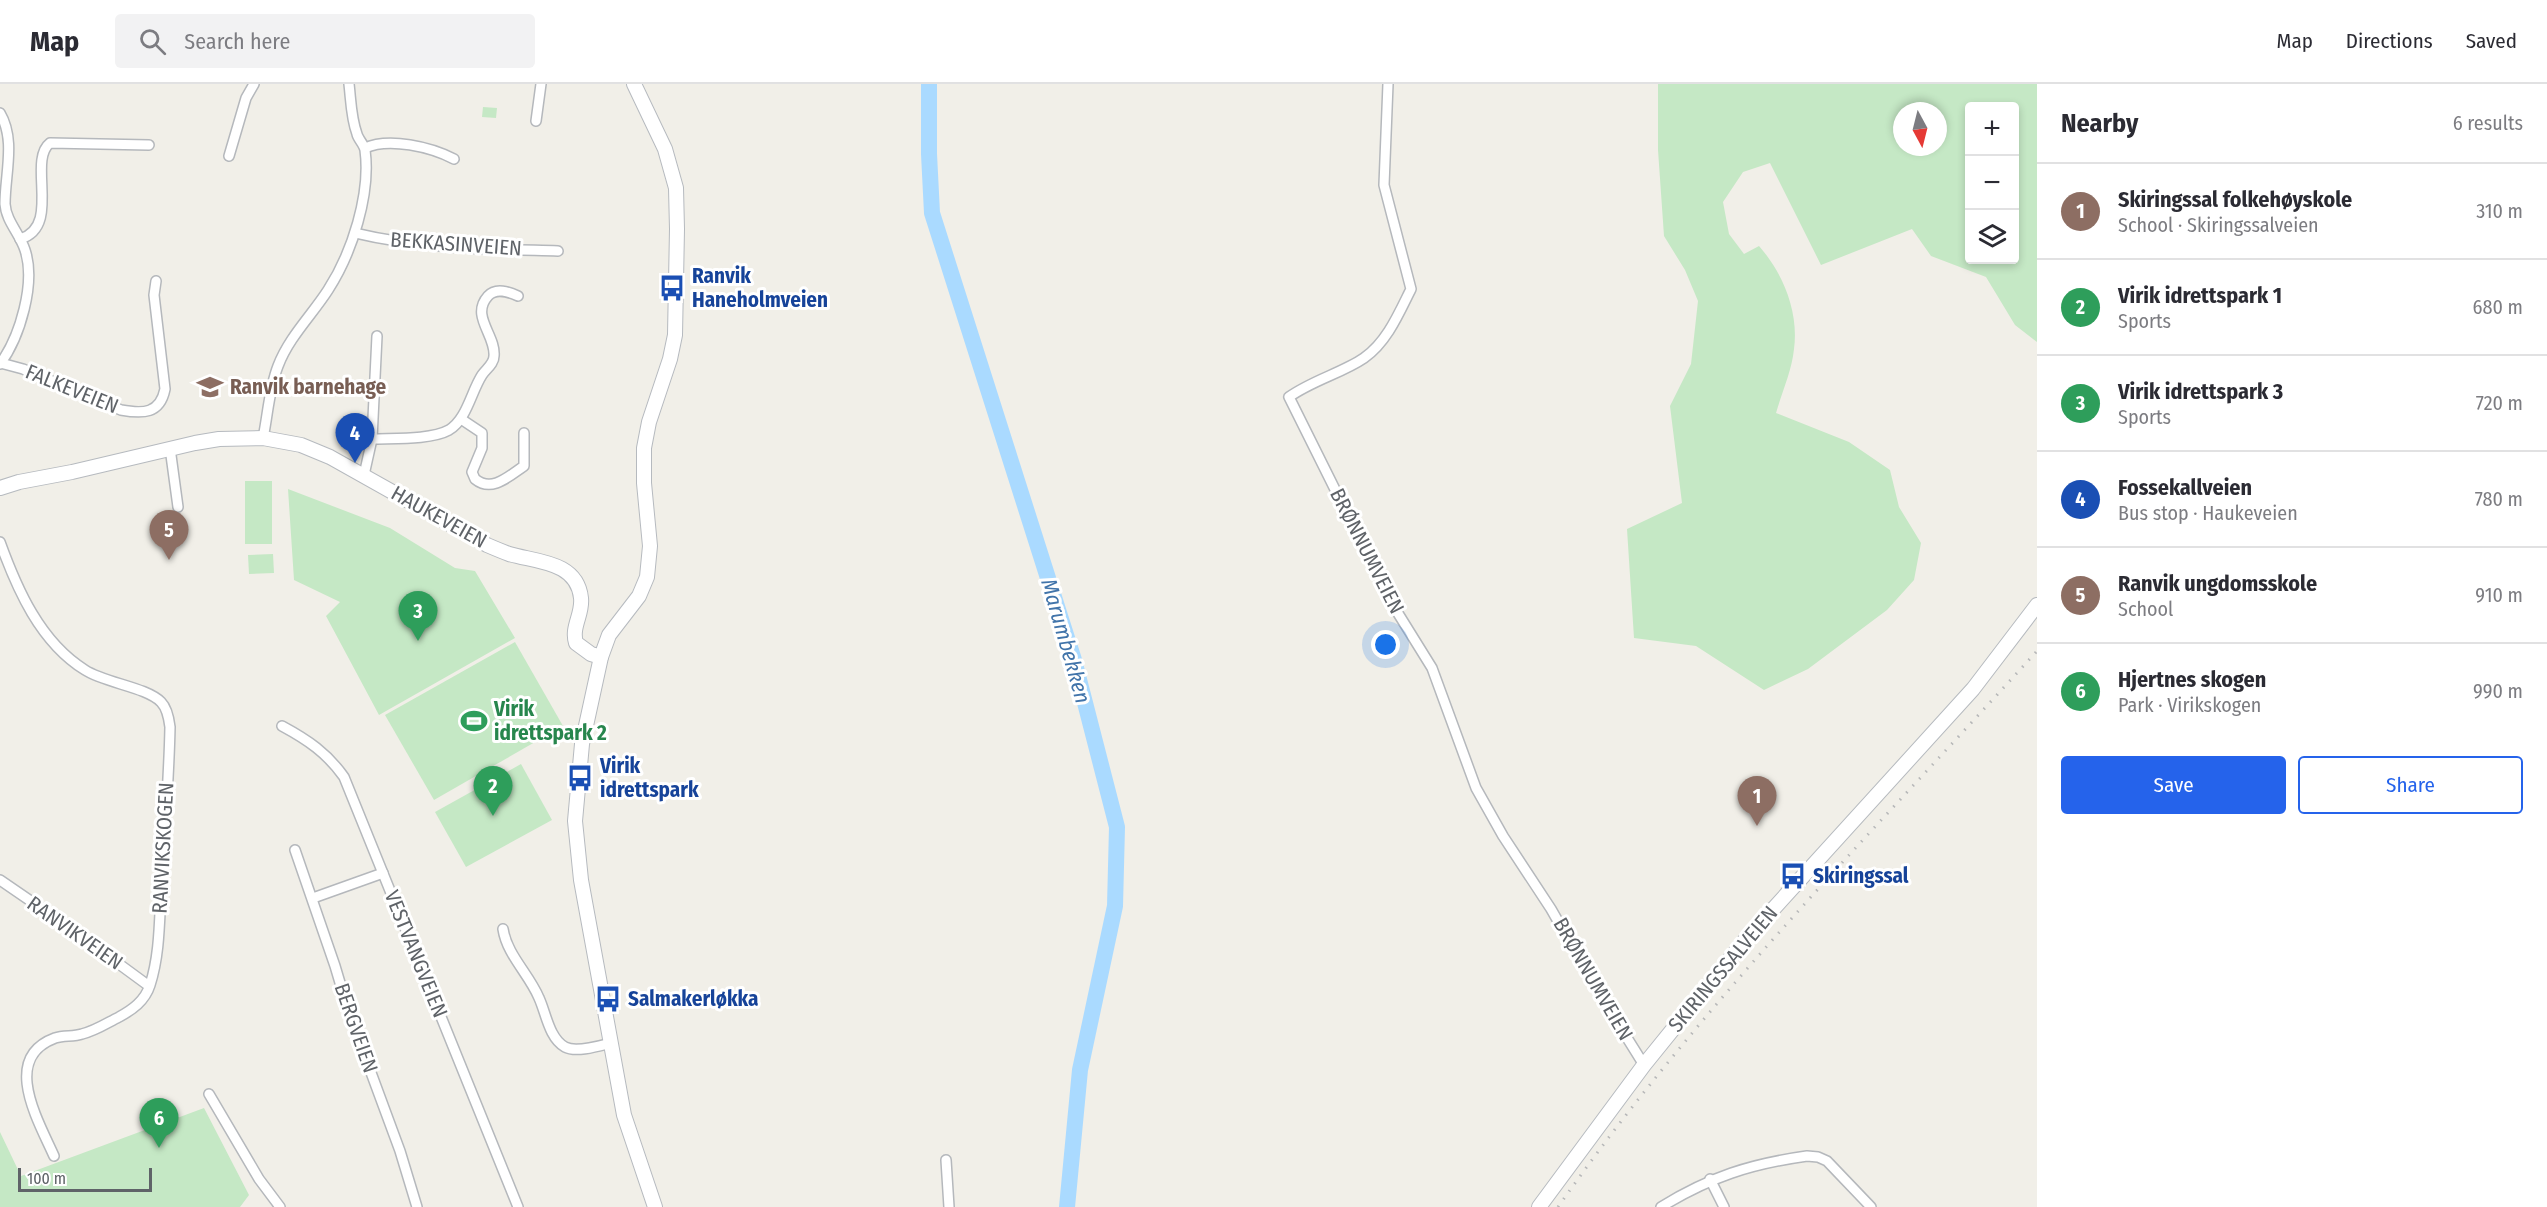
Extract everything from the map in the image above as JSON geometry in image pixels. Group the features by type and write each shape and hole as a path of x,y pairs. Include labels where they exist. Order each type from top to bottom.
{"main road":[{"path":"634,84 665,149 676,188 678,229 676,323 670,359 649,422 644,448 644,483 650,546 647,577 639,596 609,635 601,657 582,744 575,821 581,880 626,1124 655,1207"},
{"name":"HAUKEVEIEN","path":"0,488 170,448 219,439 263,438 307,447 364,475 487,545 506,553 553,564 570,573 579,587 581,597 574,633 576,643 591,654 601,657"},
{"name":"SKIRINGSSALVEIEN","path":"1541,1206 1644,1065 1746,939 1973,689 2037,605"}],"street":[{"path":"228,156 246,98 254,84"},
{"path":"263,438 270,394 278,365 309,315 329,290 356,233 363,189 365,148 357,136 353,120 349,84"},
{"path":"536,122 541,84"},
{"name":"BRØNNUMVEIEN","path":"1388,84 1384,184 1412,289 1392,326 1363,358 1305,385 1290,397 1391,602 1432,668 1476,788 1503,836 1551,909 1644,1065"},
{"path":"0,113 8,141 5,207 10,222 20,239 29,267 27,296 21,320 1,364"},
{"path":"20,239 31,235 38,223 42,204 43,151 50,143 148,145"},
{"path":"365,148 381,143 427,147 454,159"},
{"name":"BEKKASINVEIEN","path":"356,233 376,238 446,245 558,251"},
{"name":"FALKEVEIEN","path":"1,364 23,369 121,410 135,412 155,408 161,404 165,389 154,295 156,281"},
{"path":"372,439 437,434 451,429 461,419 481,377 494,358 494,348 481,314 483,304 489,294 496,291 518,296"},
{"path":"364,475 372,439 377,336"},
{"path":"461,419 479,429 483,435 482,448 472,472 475,479 485,484 496,483 524,466 524,434"},
{"path":"170,448 178,507"},
{"name":"RANVIKSKOGEN","path":"0,542 12,576 42,628 61,651 84,670 155,698 161,702 169,718 170,740 158,945 149,986 142,999 127,1013 84,1034 57,1037 48,1041 36,1049 28,1059 26,1074 28,1091 54,1155"},
{"name":"VESTVANGVEIEN","path":"282,726 316,745 339,770 351,792 518,1207"},
{"name":"BERGVEIEN","path":"295,850 313,898 349,1013 400,1151 417,1207"},
{"path":"313,898 383,873"},
{"name":"RANVIKVEIEN","path":"0,880 149,986"},
{"path":"503,928 507,944 536,992 548,1024 561,1044 570,1049 610,1043"},
{"path":"209,1094 259,1179 280,1207"},
{"path":"1661,1207 1710,1179 1791,1158 1818,1157 1827,1161 1852,1190 1871,1207"},
{"path":"946,1160 950,1207"},
{"path":"1710,1179 1724,1207"}],"green space":[{"path":"1658,84 2037,84 2037,342 2015,325 1986,277 1931,256 1912,229 1821,265 1770,163 1743,172 1723,202 1729,234 1744,254 1759,246 1782,281 1791,307 1795,335 1793,357 1776,413 1849,442 1890,470 1899,507 1921,543 1914,580 1887,610 1808,669 1764,690 1696,646 1634,638 1627,529 1682,503 1670,406 1691,364 1698,301 1685,270 1664,236 1658,150"},
{"path":"483,107 497,108 496,118 482,117"},
{"path":"245,481 272,481 272,544 245,544"},
{"path":"288,489 390,528 455,568 475,571 515,638 379,715 326,616 340,602 294,580"},
{"path":"273,554 274,573 249,574 248,555"},
{"name":"Virik idrettspark 2","path":"515,642 563,726 434,800 385,715"},
{"path":"521,764 552,820 466,867 435,812"},
{"path":"204,1108 249,1195 240,1207 0,1207 0,1132 21,1176"}],"waterway":[{"name":"Marumbekken","path":"929,84 932,213 1074,660 1117,827 1115,906 1080,1070 1067,1207"}],"railway":[{"path":"1558,1207 1612,1133 1728,990 2037,651"}],"place":[{"name":"Ranvik Haneholmveien","path":"672,288"},
{"name":"Ranvik barnehage","path":"210,387"},
{"name":"Fossekallveien","path":"355,463"},
{"name":"Ranvik ungdomsskole","path":"169,560"},
{"name":"Virik idrettspark 3","path":"418,641"},
{"name":"Virik idrettspark 2","path":"474,721"},
{"name":"Virik idrettspark","path":"580,778"},
{"name":"Virik idrettspark 1","path":"493,816"},
{"name":"Skiringssal folkehøyskole","path":"1757,826"},
{"name":"Skiringssal","path":"1793,876"},
{"name":"Salmakerløkka","path":"608,999"},
{"name":"Hjertnes skogen","path":"159,1148"}]}
